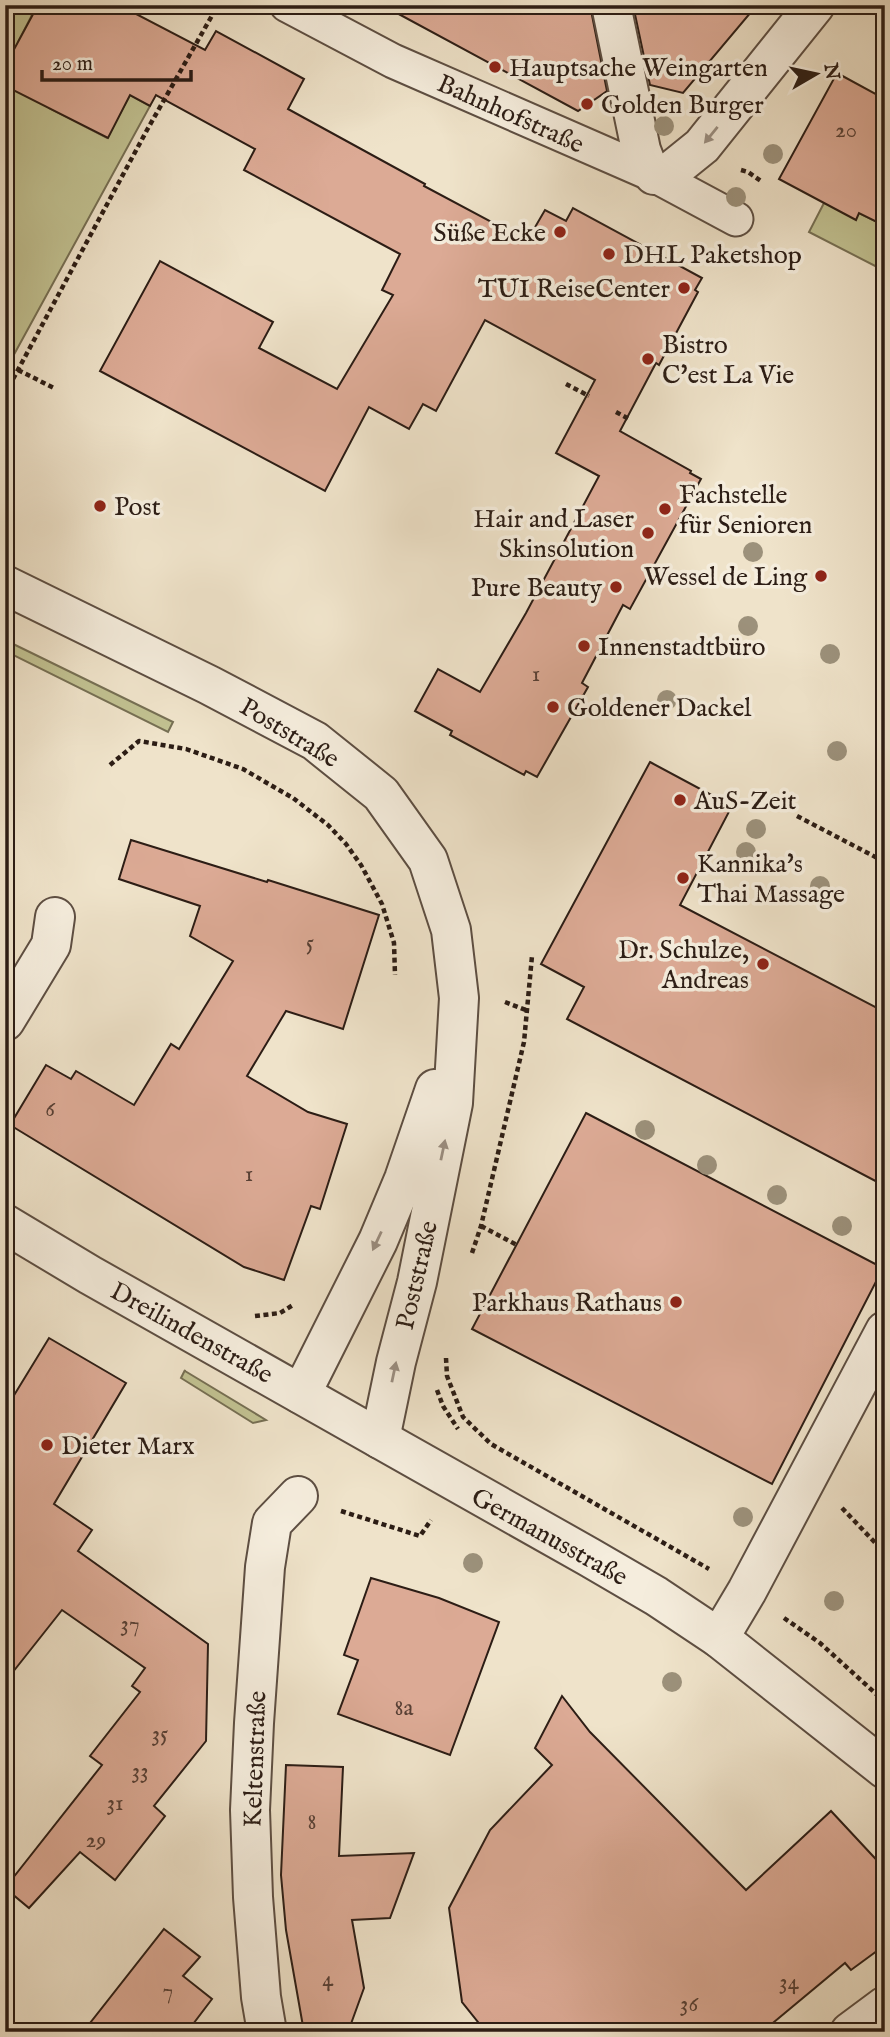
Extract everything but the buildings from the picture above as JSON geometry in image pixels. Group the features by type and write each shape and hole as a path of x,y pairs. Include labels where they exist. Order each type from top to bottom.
{"street":[{"name":"Bahnhofstraße","path":"288,5 393,61 653,175 736,219"},
{"path":"611,5 638,132 646,163 653,175 671,171 702,146 815,5"},
{"name":"Poststraße","path":"5,585 209,685 315,741 381,794 428,860 451,930 459,998 453,1103 380,1438"},
{"path":"5,1021 51,945 55,917"},
{"name":"Poststraße","path":"302,1394 394,1203 456,1028"},
{"name":"Dreilindenstraße","path":"5,1224 90,1275 380,1438"},
{"path":"719,1637 747,1591 885,1331"},
{"name":"Germanusstraße","path":"380,1438 612,1570 719,1637 885,1769"},
{"name":"Keltenstraße","path":"267,2032 261,1997 253,1898 250,1810 254,1723 265,1567 272,1523 298,1496"},
{"path":"850,2032 885,2006"}],"path":[{"path":"5,394 147,130 218,5"},
{"path":"748,172 758,178"},
{"path":"18,370 54,388"},
{"path":"566,384 589,396"},
{"path":"616,412 629,419"},
{"path":"110,765 139,741 186,749 243,769 293,798 328,825 346,844 360,865 382,904 394,943 395,975"},
{"path":"797,816 885,862"},
{"path":"468,1265 481,1226 524,1042 532,956"},
{"path":"500,1000 526,1010"},
{"path":"481,1226 517,1245"},
{"path":"190,1331 247,1317 280,1313 297,1303"},
{"path":"446,1352 447,1376 463,1417 491,1444 747,1591 820,1643 885,1702"},
{"path":"809,1473 885,1553"}],"green space":[{"path":"5,5 13,5 32,15 18,42 49,108 107,138 130,95 150,106 5,371"},
{"path":"824,203 859,213 885,226 885,271 809,232"},
{"path":"5,640 173,722 168,732 5,651"},
{"path":"185,1370 266,1420 253,1423 181,1378"}],"place":[{"name":"Hauptsache Weingarten","path":"495,67"},
{"name":"Golden Burger","path":"587,104"},
{"name":"Süße Ecke","path":"560,232"},
{"name":"DHL Paketshop","path":"609,254"},
{"name":"TUI ReiseCenter","path":"684,288"},
{"name":"Bistro C'est La Vie","path":"648,359"},
{"name":"Post","path":"100,506"},
{"name":"Fachstelle für Senioren","path":"665,509"},
{"name":"Hair and Laser Skinsolution","path":"648,533"},
{"name":"Wessel de Ling","path":"821,576"},
{"name":"Pure Beauty","path":"616,587"},
{"name":"Innenstadtbüro","path":"584,646"},
{"name":"Goldener Dackel","path":"553,707"},
{"name":"AuS-Zeit","path":"680,800"},
{"name":"Kannika's Thai Massage","path":"683,878"},
{"name":"Dr. Schulze, Andreas","path":"763,964"},
{"name":"Parkhaus Rathaus","path":"676,1302"},
{"name":"Dieter Marx","path":"47,1445"}]}
